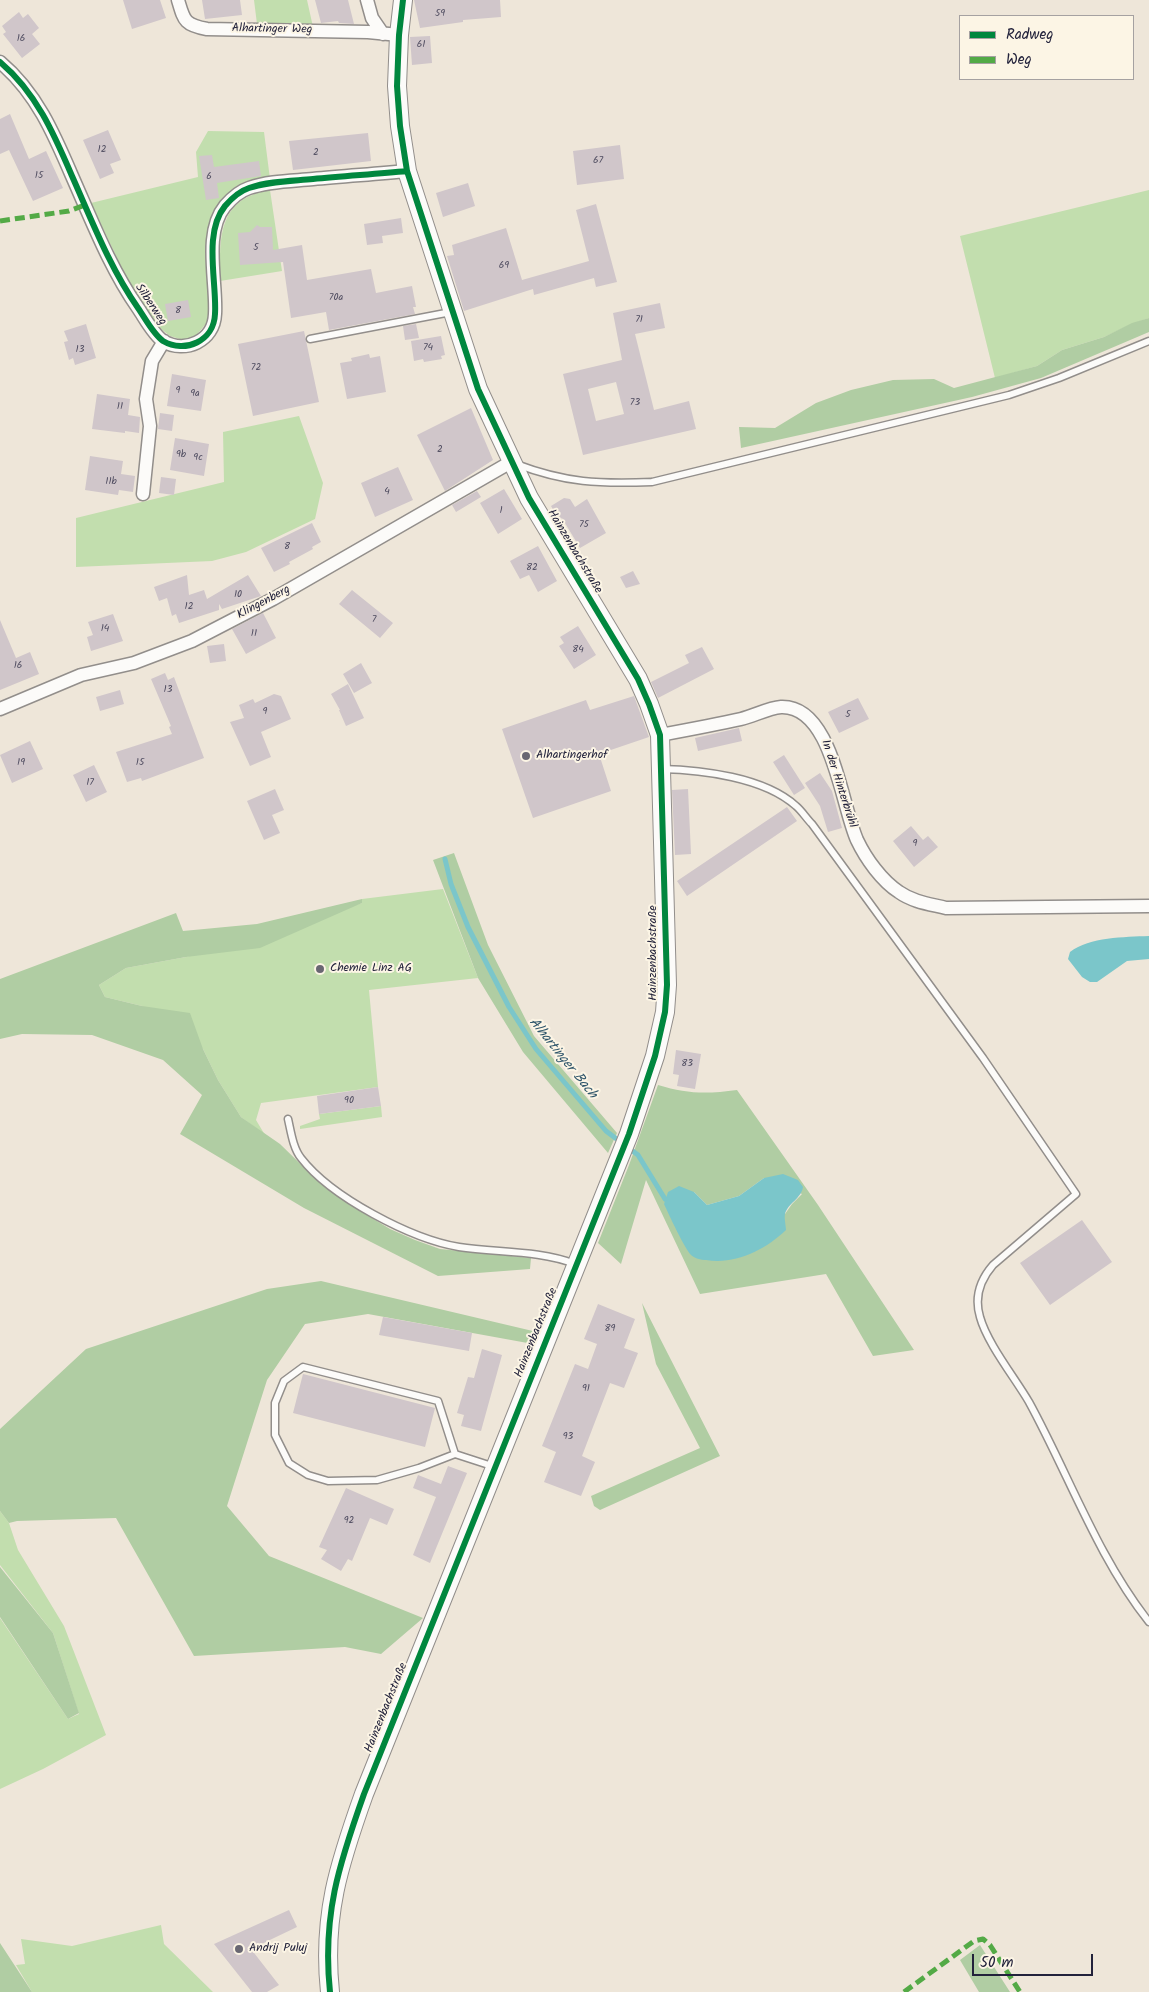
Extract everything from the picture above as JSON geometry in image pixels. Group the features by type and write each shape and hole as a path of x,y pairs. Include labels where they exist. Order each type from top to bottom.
{"street":[{"name":"Alhartinger Weg","path":"178,0 184,21 193,26 207,29 391,34"},
{"path":"367,0 372,18 391,34"},
{"name":"Hainzenbachstraße","path":"330,1992 327,1967 328,1922 341,1863 364,1794 628,1134 655,1056 665,1012 667,985 660,735 638,679 529,498 478,389 407,171 398,107 391,34 402,0"},
{"name":"Silberweg","path":"0,62 30,93 54,133 105,250 127,293 159,338 170,345 183,347 194,345 204,338 212,326 216,314 212,260 214,236 224,207 233,197 248,188 271,182 407,171"},
{"name":"Silberweg","path":"143,494 150,426 146,399 152,361 164,341"},
{"name":"Klingenberg","path":"0,709 81,675 134,663 192,641 272,599 512,462"},
{"name":"In der Hinterbrühl","path":"660,735 743,719 782,707 798,711 812,720 830,749 848,817 858,842 880,874 900,892 919,902 946,908 1149,906"}],"lane":[{"path":"310,339 452,312"},
{"path":"512,462 543,474 576,481 611,484 652,482 1009,395 1059,378 1149,341"},
{"path":"661,769 694,770 734,777 774,792 796,806 812,824 983,1058 1076,1194 993,1265 984,1275 979,1288 977,1302 984,1328 1028,1400 1055,1450 1109,1562 1149,1622"},
{"path":"288,1119 292,1140 300,1158 341,1194 400,1228 440,1243 460,1247 532,1254 564,1259 577,1264"},
{"path":"455,1454 438,1401 303,1367 284,1380 275,1403 275,1435 289,1463 308,1475 328,1480 377,1480 419,1468 455,1454 496,1468"}],"green space":[{"path":"254,0 307,0 313,27 257,24"},
{"path":"208,131 264,132 270,179 248,182 237,186 222,200 207,269 209,320 194,338 183,340 170,336 161,329 134,294 91,203 198,177 196,152"},
{"path":"270,190 282,271 220,281 222,235 225,222 231,211 240,202 253,195"},
{"path":"1149,190 1149,318 1104,337 1062,350 1037,366 995,378 960,236"},
{"path":"1149,318 1149,332 1041,378 972,397 741,448 739,427 775,428 816,403 851,390 893,380 934,379 954,388 1037,366 1062,350 1104,337 1132,323"},
{"path":"299,416 323,483 315,519 246,552 212,561 76,567 76,518 224,482 223,432"},
{"path":"454,853 488,945 534,1036 617,1133 608,1153 523,1052 478,978 433,860"},
{"path":"443,889 478,978 369,990 378,1087 261,1103 256,1120 265,1135 241,1117 218,1080 203,1049 142,1006 105,997 99,985 126,968 186,957 362,903 362,899"},
{"path":"362,899 362,903 260,948 186,957 126,968 99,985 105,997 142,1006 190,1013 203,1049 218,1080 241,1117 280,1144 320,1183 357,1209 390,1229 440,1249 531,1258 530,1269 438,1276 304,1208 180,1134 202,1095 163,1060 92,1035 22,1034 0,1039 0,979 176,913 183,931 257,924"},
{"path":"658,1085 697,1092 737,1090 818,1205 914,1350 873,1356 826,1274 700,1294 646,1180 621,1264 598,1243","holes":["764,1178 802,1194 785,1214 664,1204 694,1192 707,1205 739,1196"]},
{"path":"381,1106 382,1117 300,1129 300,1126 320,1119 319,1114"},
{"path":"321,1281 537,1332 533,1344 368,1314 305,1324 267,1380 227,1506 269,1556 423,1618 381,1654 345,1647 194,1656 116,1518 17,1521 9,1523 0,1511 0,1429 86,1349 267,1289"},
{"path":"642,1303 720,1456 600,1510 594,1506 591,1496 700,1448 656,1364"},
{"path":"0,1511 9,1523 18,1550 64,1626 106,1735 43,1769 0,1789 0,1618 68,1719 79,1714 53,1633 0,1565"},
{"path":"0,1567 53,1633 79,1713 68,1719 0,1617"},
{"path":"161,1925 164,1944 213,1992 32,1992 16,1965 25,1964 21,1939 72,1946"},
{"path":"0,1943 32,1992 0,1992"},
{"path":"980,1945 1010,1992 979,1992 960,1960"}],"water":[{"path":"1149,936 1149,959 1127,961 1097,982 1090,982 1082,977 1068,959 1070,952 1087,943 1108,939"},
{"path":"783,1174 798,1180 803,1187 800,1195 785,1214 786,1230 778,1237 759,1250 728,1260 702,1260 688,1252 664,1204 668,1192 679,1186 694,1192 707,1205 739,1196 764,1178"}],"building":[{"path":"123,0 160,0 166,18 132,29"},
{"path":"202,0 240,0 242,15 205,19"},
{"path":"315,0 348,0 354,24 339,23 338,21 321,23"},
{"path":"414,0 500,0 501,17 463,20 463,22 420,28"},
{"path":"19,12 23,18 28,14 39,28 32,34 40,44 22,58 3,34 6,32 2,26"},
{"path":"430,36 432,63 412,65 410,37"},
{"path":"10,114 29,159 46,151 63,188 33,201 9,150 0,154 0,119"},
{"path":"108,130 121,160 110,164 114,173 100,179 83,140"},
{"path":"368,133 371,161 293,170 289,141"},
{"path":"620,145 624,179 577,185 573,151"},
{"path":"212,155 214,167 259,161 261,176 217,183 219,198 206,200 199,156"},
{"path":"468,183 475,206 443,217 436,193"},
{"path":"596,204 617,282 596,287 594,278 534,295 533,289 464,311 447,256 454,255 452,245 506,228 522,280 589,261 576,210"},
{"path":"401,218 403,233 382,236 383,243 367,245 364,224"},
{"path":"257,225 260,227 272,227 273,250 302,245 307,280 371,269 376,293 412,286 416,307 413,307 415,314 329,330 326,312 291,318 283,262 240,265 238,233 250,232"},
{"path":"188,300 191,317 168,321 165,304"},
{"path":"660,303 665,328 635,334 654,410 689,401 696,429 583,455 563,374 622,360 613,313","holes":["616,382 624,414 596,421 588,389"]},
{"path":"86,324 96,358 75,365 73,358 69,360 64,342 68,341 64,331"},
{"path":"416,324 419,338 405,340 403,326"},
{"path":"304,331 319,402 253,416 238,344"},
{"path":"441,336 445,355 441,356 442,359 424,362 423,359 414,361 411,341"},
{"path":"369,354 370,358 380,356 386,392 347,399 340,363 352,361 351,358"},
{"path":"172,374 206,380 201,411 167,406"},
{"path":"97,394 130,399 128,415 140,417 139,433 92,429"},
{"path":"471,408 493,460 445,491 417,435"},
{"path":"160,413 174,415 172,431 158,429"},
{"path":"175,438 209,444 204,476 170,470"},
{"path":"90,456 123,461 121,474 135,476 133,492 119,490 118,495 85,490"},
{"path":"398,467 413,500 375,517 361,483"},
{"path":"161,477 176,479 174,495 159,493"},
{"path":"504,489 522,519 498,534 480,503"},
{"path":"477,491 481,497 456,512 452,505"},
{"path":"564,498 570,499 575,507 587,499 606,533 580,548 562,518 559,520 551,506"},
{"path":"312,523 321,542 312,547 313,549 289,562 290,564 274,572 261,548"},
{"path":"538,546 557,581 538,592 529,575 520,579 510,561"},
{"path":"633,571 640,584 626,588 620,577"},
{"path":"187,575 189,595 204,590 207,599 248,575 261,596 222,609 219,604 219,610 179,623 176,614 172,616 167,598 159,601 154,587"},
{"path":"352,590 393,623 380,638 339,604"},
{"path":"263,613 276,638 246,654 232,629"},
{"path":"113,614 123,641 91,651 87,637 93,635 88,622"},
{"path":"0,620 16,658 30,652 39,674 0,690"},
{"path":"578,626 596,655 574,669 559,646 564,643 560,637"},
{"path":"224,644 226,661 210,663 207,646"},
{"path":"702,647 714,669 658,698 651,682 689,663 685,655"},
{"path":"361,663 372,683 354,693 343,674"},
{"path":"165,673 168,680 174,677 204,758 142,781 141,778 127,782 116,752 172,734 169,727 171,726 151,679"},
{"path":"348,684 364,718 346,726 331,694"},
{"path":"120,690 124,704 100,711 96,697"},
{"path":"274,694 281,696 291,719 261,732 271,757 250,766 230,722 244,718 239,705 253,699 255,703"},
{"name":"Alhartingerhof","path":"634,696 649,737 599,754 611,791 533,818 502,729 586,700 590,710"},
{"path":"858,698 869,719 839,733 828,712"},
{"path":"739,728 742,741 698,751 695,738"},
{"path":"30,741 43,769 12,783 0,755"},
{"path":"784,755 805,788 794,795 773,762"},
{"path":"94,765 107,792 86,802 73,775"},
{"path":"820,773 832,791 842,828 828,832 820,806 805,783"},
{"path":"275,789 284,810 272,815 280,833 264,840 247,801"},
{"path":"688,789 691,854 675,855 672,790"},
{"path":"787,807 797,821 687,896 677,881"},
{"path":"911,826 923,840 928,836 938,847 914,867 893,841"},
{"path":"676,1050 701,1054 695,1089 677,1086 679,1075 673,1074"},
{"path":"378,1087 381,1106 319,1114 317,1096"},
{"path":"1082,1220 1112,1262 1050,1305 1020,1263"},
{"path":"598,1304 635,1319 624,1348 638,1353 624,1388 610,1383 582,1456 595,1462 581,1496 544,1482 556,1452 542,1446 575,1364 588,1369 597,1344 584,1339"},
{"path":"383,1317 472,1333 469,1351 379,1335"},
{"path":"482,1349 502,1355 481,1431 461,1426 464,1415 457,1413 468,1377 474,1378"},
{"path":"303,1374 435,1408 425,1447 293,1413"},
{"path":"448,1466 467,1473 430,1563 413,1555 436,1497 413,1488 418,1475 441,1484"},
{"path":"346,1488 394,1509 387,1525 370,1518 352,1561 348,1559 341,1571 321,1559 327,1550 319,1547"},
{"path":"289,1910 297,1927 251,1949 279,1985 267,1992 252,1992 214,1944"}],"waterway":[{"name":"Alhartinger Bach","path":"445,859 451,884 468,927 509,1007 536,1049 606,1131 638,1155 665,1199"}],"marked path":[{"path":"0,221 69,211 85,205"},
{"path":"904,1992 974,1941 983,1939 990,1945 1020,1992"}],"cycle path":[{"path":"330,1992 328,1939 331,1914 340,1867 355,1819 629,1134 655,1056 665,1012 667,985 660,735 638,679 529,498 478,389 407,171 400,126 397,86 399,35 403,0"},
{"path":"0,62 24,87 43,114 102,244 128,293 149,326 163,341 172,345 189,345 204,338 210,331 215,314 212,258 214,230 218,217 225,206 239,193 249,188 273,183 407,171"}],"place":[{"name":"Alhartingerhof","path":"526,756"},
{"name":"Chemie Linz AG","path":"320,969"},
{"name":"Andrij Puluj","path":"239,1949"}]}
